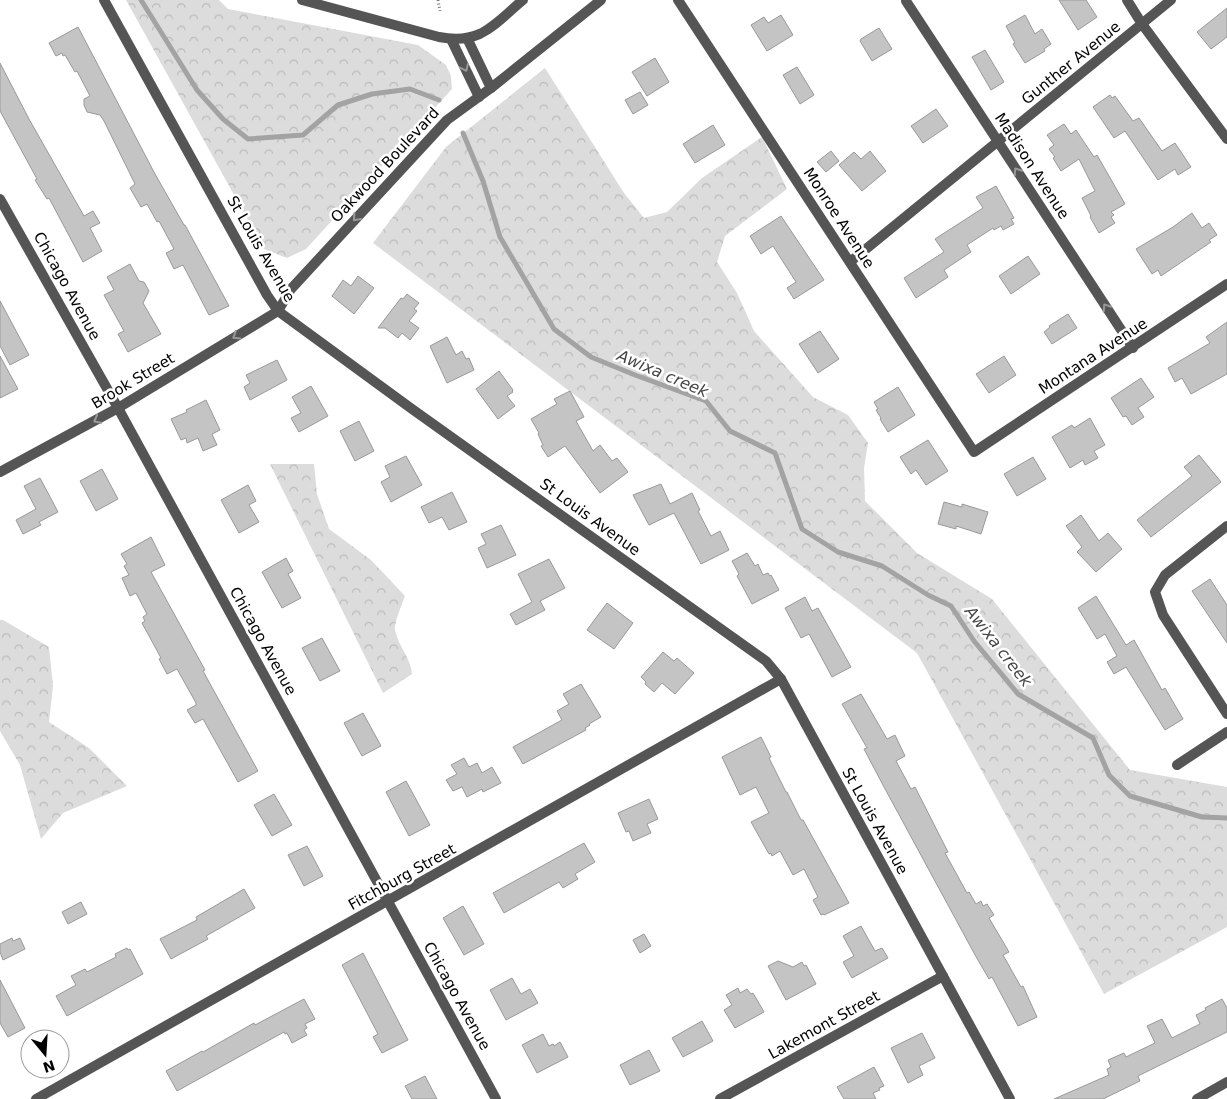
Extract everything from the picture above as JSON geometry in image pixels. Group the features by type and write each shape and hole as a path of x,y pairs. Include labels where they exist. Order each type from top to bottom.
{"street":[{"name":"St Louis Avenue","path":"104,0 267,295 278,311 412,409 766,661 781,679 1010,1099"},
{"path":"302,0 458,40 484,33 523,0"},
{"name":"Oakwood Boulevard","path":"278,311 291,289 447,120 491,88 601,0"},
{"name":"Monroe Avenue","path":"678,0 974,452"},
{"path":"1127,0 1142,24 1227,139"},
{"name":"Gunther Avenue","path":"850,262 1171,0"},
{"name":"Madison Avenue","path":"906,1 1133,348"},
{"path":"467,38 491,88"},
{"path":"450,39 479,97"},
{"name":"Chicago Avenue","path":"0,199 118,408 496,1099"},
{"name":"Montana Avenue","path":"974,452 1227,284"},
{"name":"Brook Street","path":"0,472 118,408 278,311"},
{"path":"1227,526 1165,575 1154,592 1163,615 1227,714"},
{"name":"Fitchburg Street","path":"36,1099 781,679"},
{"path":"1178,764 1227,732"},
{"name":"Lakemont Street","path":"720,1099 943,976"},
{"path":"1197,1099 1227,1082"}],"path":[{"path":"438,0 440,11"}],"green space":[{"path":"126,0 219,0 228,9 418,45 446,65 451,76 452,89 306,249 287,258 264,249"},
{"path":"545,68 624,193 644,218 667,212 702,178 762,137 787,189 725,236 717,262 737,293 754,331 813,397 848,415 868,443 864,468 865,501 917,553 992,599 1130,770 1227,787 1227,927 1104,994 917,653 373,243 446,147"},
{"path":"270,464 314,464 317,494 329,529 371,560 405,596 395,630 412,674 383,693"},
{"path":"0,620 49,647 53,686 49,722 89,748 127,786 63,813 41,839 20,765 0,731"}],"building":[{"path":"1059,0 1086,0 1097,17 1078,30"},
{"path":"1227,8 1227,37 1211,49 1197,32"},
{"path":"781,15 793,35 767,51 751,25 764,17 768,23"},
{"path":"1025,15 1035,34 1042,29 1051,44 1044,49 1045,51 1025,63 1013,44 1015,43 1006,26"},
{"path":"78,27 155,174 229,306 209,315 183,265 174,269 166,253 174,249 159,221 157,222 147,204 141,207 130,188 135,184 104,121 100,115 87,112 84,99 90,96 77,71 75,72 65,55 63,56 62,53 56,56 49,43"},
{"path":"879,28 892,49 872,61 860,41"},
{"path":"985,50 1004,82 991,90 972,57"},
{"path":"655,58 669,82 647,96 632,72"},
{"path":"0,63 29,119 84,216 93,211 100,223 90,228 102,251 83,262 49,198 47,199 35,180 37,179 0,111"},
{"path":"797,67 814,95 800,104 783,75"},
{"path":"640,92 648,105 633,114 625,100"},
{"path":"1110,95 1112,98 1115,96 1133,121 1139,118 1162,151 1175,143 1191,167 1178,175 1175,169 1158,180 1125,131 1114,138 1093,107"},
{"path":"936,109 948,126 923,143 911,126"},
{"path":"1064,124 1071,134 1076,130 1094,157 1097,155 1125,204 1111,212 1114,215 1111,217 1115,223 1099,233 1082,198 1095,191 1079,159 1061,171 1049,149 1054,145 1047,135"},
{"path":"713,125 725,145 695,163 683,144"},
{"path":"831,151 839,161 826,172 817,162"},
{"path":"870,151 886,171 862,191 839,165 854,152 861,159"},
{"path":"996,186 1014,218 1011,219 1014,224 1003,230 1001,226 994,230 993,228 967,245 971,252 944,270 948,277 916,298 904,278 944,252 935,239 983,208 976,197"},
{"path":"1192,213 1202,228 1209,223 1217,235 1209,240 1211,242 1161,276 1158,270 1152,274 1136,249 1173,227"},
{"path":"781,216 824,280 794,299 787,288 796,282 773,246 761,254 750,236"},
{"path":"1028,256 1040,274 1011,294 999,276"},
{"path":"130,264 139,281 144,282 149,291 143,303 161,334 128,352 118,334 124,331 104,295 114,290 107,277"},
{"path":"358,276 374,288 354,314 332,296 343,280 351,286"},
{"path":"407,294 419,303 414,309 417,311 409,321 419,328 410,340 402,333 398,338 385,328 378,328 401,298 403,299"},
{"path":"0,301 29,355 10,365 0,346"},
{"path":"1068,314 1077,328 1052,344 1044,332 1049,326"},
{"path":"1227,322 1227,374 1191,394 1182,378 1175,382 1168,368 1210,343 1206,337"},
{"path":"820,331 839,359 818,373 799,344"},
{"path":"447,337 456,355 462,351 466,359 469,358 474,370 447,383 430,346"},
{"path":"0,356 18,389 0,398"},
{"path":"1004,356 1016,375 989,393 976,374"},
{"path":"277,360 287,380 250,400 244,387 250,383 246,375"},
{"path":"499,371 513,390 507,396 515,406 498,419 476,389"},
{"path":"1141,378 1154,397 1138,408 1144,417 1132,425 1126,416 1123,417 1111,398"},
{"path":"311,386 328,416 299,432 291,418 301,413 292,397"},
{"path":"898,387 915,415 888,432 880,419 874,402"},
{"path":"570,391 584,417 576,421 593,451 600,445 612,461 617,458 628,472 600,493 565,446 548,457 541,446 543,445 539,433 531,419 557,404 554,399"},
{"path":"206,400 220,430 212,434 217,445 203,451 198,438 187,443 186,438 181,440 171,419"},
{"path":"1090,418 1105,445 1094,451 1098,458 1085,465 1083,460 1070,468 1052,437 1072,425 1074,428"},
{"path":"359,421 374,451 355,461 340,431"},
{"path":"928,440 948,471 926,485 916,470 911,474 900,457"},
{"path":"1199,455 1221,482 1151,537 1137,520 1192,476 1184,467"},
{"path":"406,456 422,485 391,502 381,482 390,477 385,466"},
{"path":"1033,457 1046,479 1017,496 1004,474"},
{"path":"102,469 118,499 96,511 80,481"},
{"path":"40,478 58,512 39,522 41,525 23,534 16,520 36,509 24,486"},
{"path":"661,484 670,504 692,493 700,510 698,511 711,536 720,531 729,550 701,564 674,513 649,525 633,495"},
{"path":"248,485 256,501 249,505 259,522 239,533 221,500"},
{"path":"452,492 467,522 449,530 442,517 429,523 421,507"},
{"path":"944,502 962,507 962,504 988,512 981,534 956,526 956,529 938,524"},
{"path":"1081,515 1099,541 1108,533 1122,549 1096,572 1077,552 1082,547 1066,526"},
{"path":"501,525 516,555 487,568 478,548 486,544 481,534"},
{"path":"151,537 165,565 151,572 258,771 238,782 203,719 195,723 187,710 196,705 196,703 177,669 167,674 159,659 161,658 142,623 145,621 143,617 147,614 136,593 130,596 122,578 129,575 124,566 127,564 121,554"},
{"path":"747,553 755,566 758,564 763,575 768,573 771,575 779,590 752,604 737,576 739,574 732,561"},
{"path":"286,558 293,571 288,574 301,598 282,608 262,572"},
{"path":"549,559 565,588 540,601 545,610 516,625 510,614 532,602 518,574"},
{"path":"1210,579 1227,605 1227,643 1192,591"},
{"path":"1096,596 1126,645 1134,640 1162,690 1165,688 1183,719 1165,730 1126,667 1114,674 1107,662 1117,656 1105,634 1097,639 1078,608"},
{"path":"805,597 812,611 818,608 851,667 832,677 809,634 801,638 785,608"},
{"path":"607,603 633,623 614,649 587,630"},
{"path":"322,638 340,671 320,681 302,648"},
{"path":"663,652 674,661 677,658 694,673 675,694 662,683 654,692 645,684 646,682 641,677"},
{"path":"581,684 601,717 589,724 585,728 586,730 523,764 513,747 562,720 557,711 569,704 563,694"},
{"path":"861,694 887,739 895,735 905,756 896,761 911,789 915,787 948,852 945,853 967,893 969,892 976,904 981,901 983,906 987,904 994,915 989,918 1009,952 1003,955 1021,987 1023,986 1037,1017 1018,1026 992,977 989,979 974,953 884,787 864,749 867,748 842,704"},
{"path":"363,713 381,746 362,756 344,723"},
{"path":"761,737 786,792 849,903 824,915 821,915 813,900 818,897 804,869 793,875 780,851 772,856 771,853 769,854 751,822 769,813 756,787 740,795 722,757"},
{"path":"464,758 469,767 477,763 482,773 492,767 501,783 483,792 482,789 467,797 462,787 453,791 446,780 457,774 451,765"},
{"path":"406,781 430,825 409,836 386,792"},
{"path":"274,794 292,825 272,836 254,805"},
{"path":"649,799 658,819 647,824 651,833 633,841 629,831 626,832 618,813"},
{"path":"584,843 595,862 575,874 578,879 563,888 559,882 504,913 493,893"},
{"path":"307,846 323,876 304,886 288,855"},
{"path":"244,889 255,908 206,936 208,939 171,959 160,939 197,920 196,917"},
{"path":"81,902 87,914 68,924 62,912"},
{"path":"463,906 484,944 464,955 443,918"},
{"path":"861,926 875,951 882,948 888,958 852,978 843,962 854,956 843,936"},
{"path":"644,934 651,946 640,953 633,940"},
{"path":"12,938 13,941 20,938 25,949 3,960 0,944"},
{"path":"127,948 128,950 130,949 143,974 67,1016 56,996 76,985 71,976 85,969 87,972 116,957 115,954"},
{"path":"363,953 408,1040 382,1053 373,1037 378,1034 342,965"},
{"path":"778,961 793,967 802,962 804,966 806,965 816,984 786,1000 768,966"},
{"path":"512,978 521,994 530,989 538,1003 506,1020 490,990"},
{"path":"0,980 25,1028 8,1037 0,1023"},
{"path":"738,988 740,993 747,989 751,994 753,993 764,1012 735,1028 724,1010 732,1005 726,995"},
{"path":"304,999 315,1019 305,1024 307,1028 304,1030 307,1035 292,1043 287,1033 285,1034 284,1032 177,1091 166,1071 254,1023 255,1025"},
{"path":"1222,999 1227,1008 1227,1032 1138,1076 1140,1081 1103,1099 1054,1099 1109,1075 1107,1069 1111,1067 1108,1060 1124,1053 1126,1057 1155,1043 1147,1026 1162,1019 1172,1038 1200,1024 1196,1015"},
{"path":"702,1021 713,1041 683,1057 672,1038"},
{"path":"922,1033 935,1058 919,1066 923,1075 908,1083 891,1048"},
{"path":"543,1034 549,1046 553,1044 554,1046 560,1042 568,1057 537,1073 522,1045"},
{"path":"649,1050 660,1071 630,1085 620,1065"},
{"path":"874,1067 884,1086 873,1093 876,1099 844,1099 837,1087"},
{"path":"425,1076 437,1099 412,1099 405,1086"}],"waterway":[{"name":"Awixa creek","path":"141,0 197,90 223,119 248,139 303,135 338,105 372,94 410,89 439,100"},
{"name":"Awixa creek","path":"463,133 483,181 500,237 554,329 591,357 706,401 730,431 775,453 802,529 838,552 882,566 928,595 951,606 974,641 1018,694 1093,738 1109,775 1130,796 1202,817 1227,818"}]}
